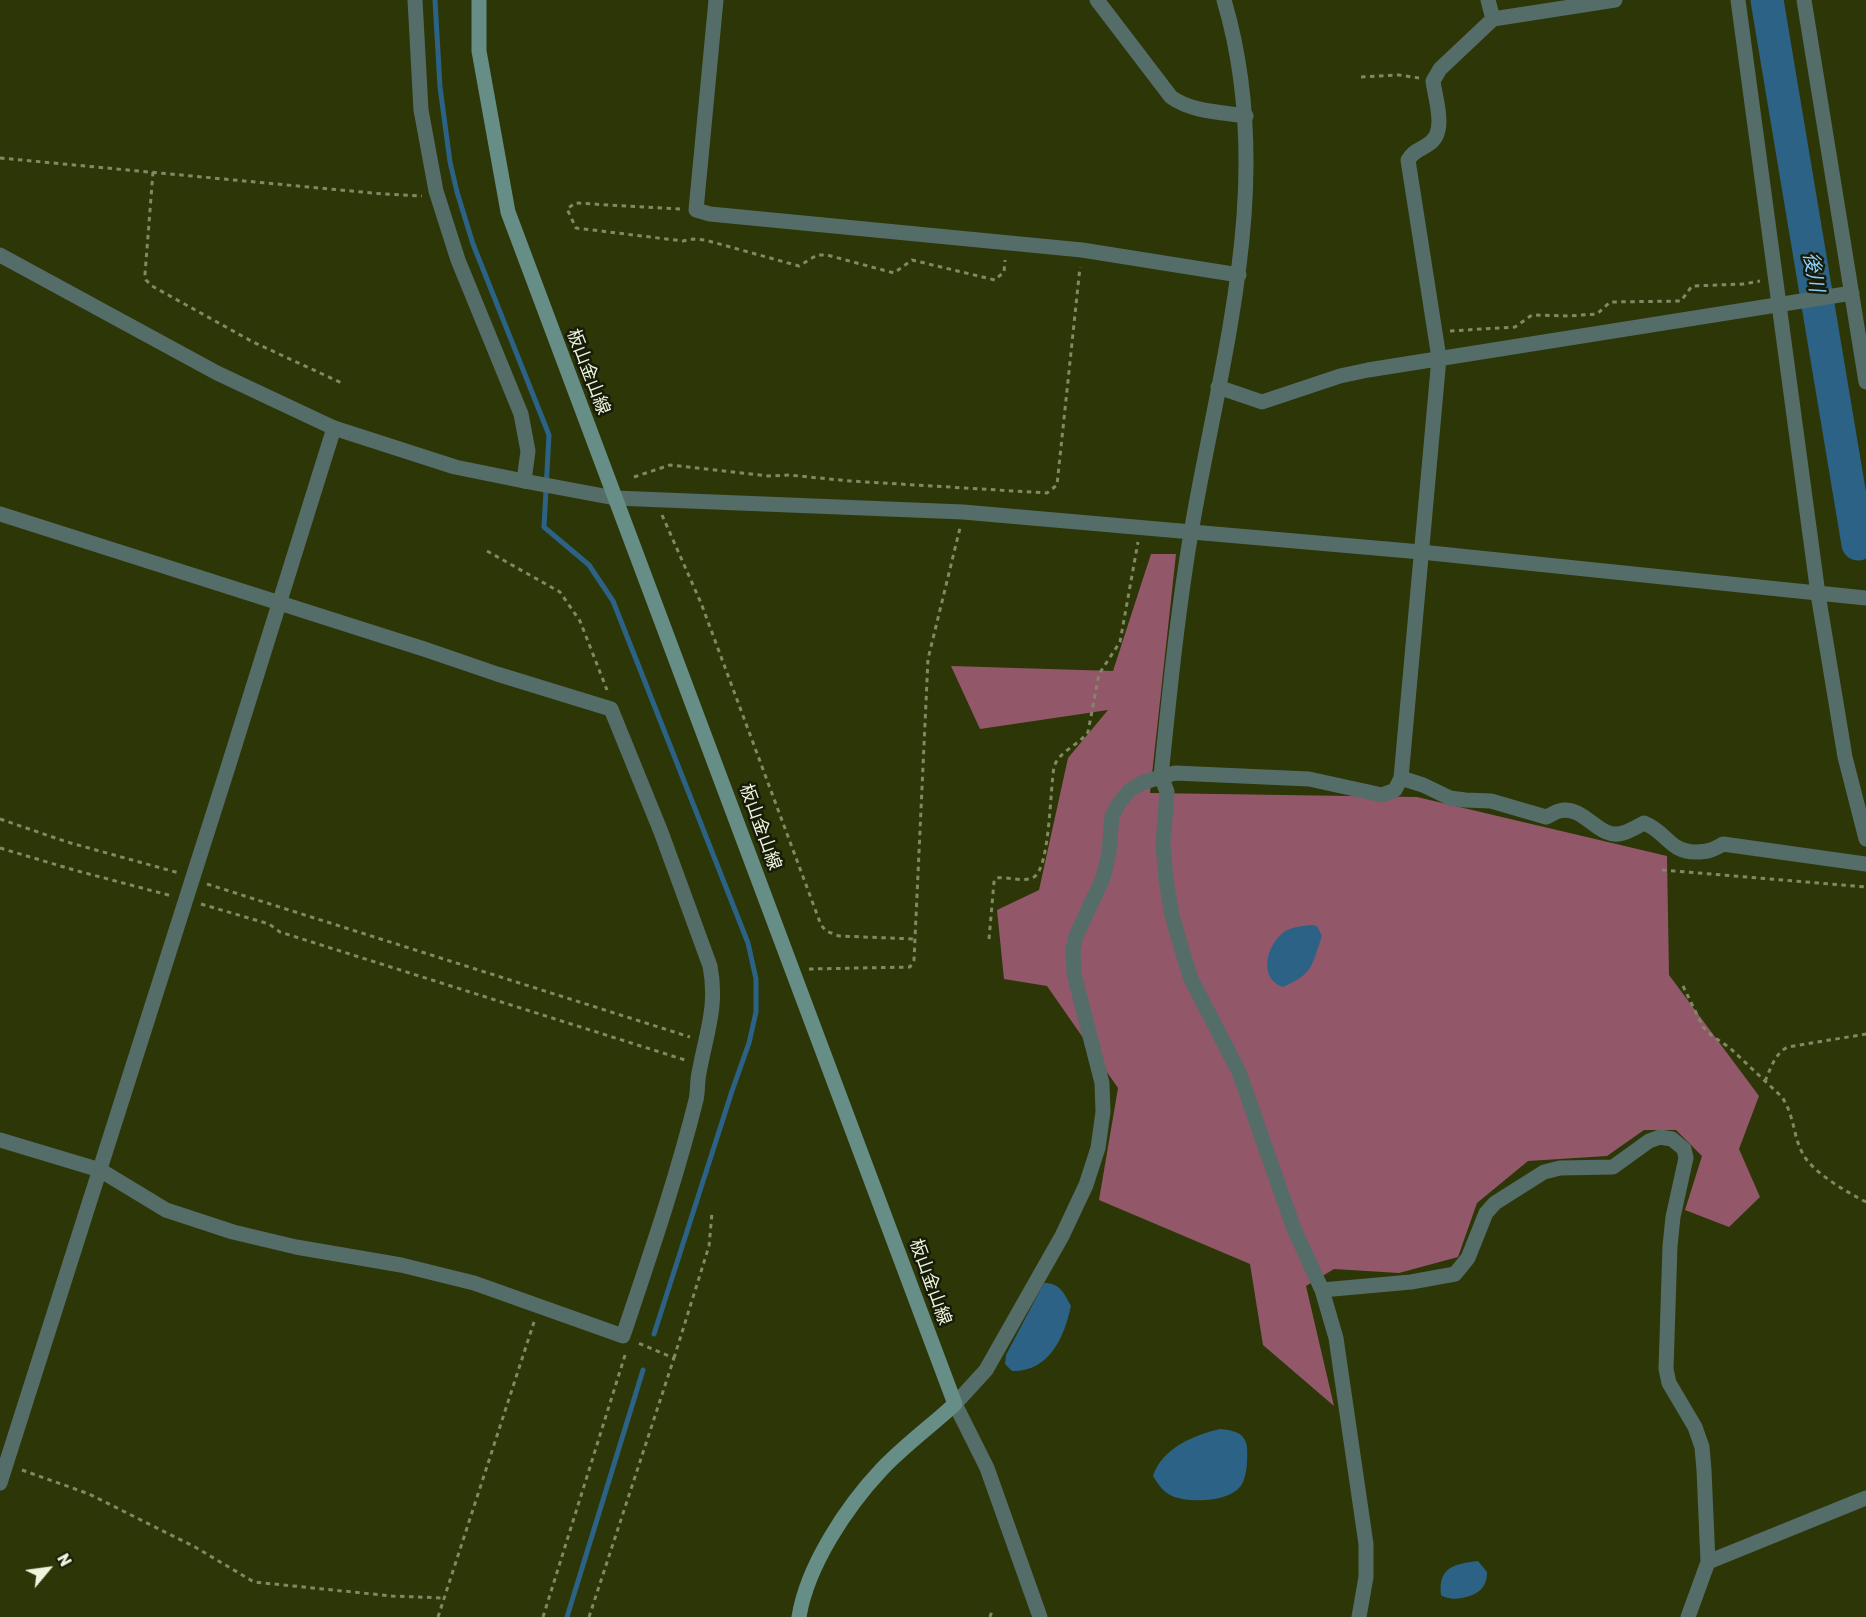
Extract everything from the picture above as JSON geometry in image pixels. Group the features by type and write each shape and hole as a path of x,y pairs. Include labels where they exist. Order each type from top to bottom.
{"main road":[{"name":"板山金山線","path":"478,0 479,51 508,212 955,1404"},
{"path":"799,1617 802,1598 833,1530 882,1469 955,1404"}],"street":[{"path":"415,0 421,110 436,191 458,260 521,414 528,451 524,482"},
{"path":"716,0 696,210 710,214 1082,250 1239,275"},
{"path":"1097,0 1171,97 1179,103 1199,109 1246,116"},
{"path":"1224,0 1233,31 1246,116 1247,181 1239,275 1186,561 1161,776 1167,792 1163,844 1166,880 1172,915 1191,979 1239,1072 1294,1229 1322,1290 1336,1338 1366,1544 1366,1577 1359,1617"},
{"path":"1488,0 1493,19"},
{"path":"1040,1617 987,1468 955,1404 986,1370 1062,1236 1086,1185 1098,1148 1103,1112 1102,1083 1074,974 1073,950 1076,936 1103,878 1112,816 1119,802 1130,790 1144,782 1175,773 1309,779 1382,795 1395,789 1401,778 1439,358 1408,160 1414,152 1432,142 1438,134 1440,124 1432,81 1440,69 1493,19 1615,0"},
{"path":"1738,0 1818,594 1845,757 1866,839"},
{"path":"1804,0 1866,382"},
{"path":"0,255 217,373 334,428 455,467 524,482 615,498 963,512 1139,527 1421,552 1866,598"},
{"path":"1218,387 1262,402 1340,376 1439,358 1852,293"},
{"path":"0,1484 334,428"},
{"path":"0,514 497,674 611,708 661,832 710,966 713,980 713,1010 696,1098 626,1338 474,1283 401,1265 296,1247 233,1232 166,1210 100,1170 0,1140"},
{"path":"1401,778 1423,785 1450,798 1491,801 1546,817 1561,810 1569,810 1583,815 1602,831 1612,834 1622,834 1644,823 1655,827 1674,846 1684,852 1711,852 1723,844 1866,864"},
{"path":"1322,1290 1411,1282 1455,1274 1468,1258 1486,1212 1495,1203 1544,1172 1560,1168 1613,1167 1649,1141 1660,1137 1672,1139 1684,1149 1686,1158 1673,1217 1670,1246 1666,1369 1669,1383 1695,1427 1702,1447 1708,1562 1688,1617"},
{"path":"1708,1562 1866,1498"}],"path":[{"path":"1361,77 1399,75 1432,81"},
{"path":"0,158 416,197 436,191"},
{"path":"153,172 146,280 152,286 253,342 344,384"},
{"path":"696,210 574,203 567,209 576,228 683,241 705,240 799,266 817,255 827,255 894,273 912,260 995,280 1004,272 1007,243"},
{"path":"634,477 670,465 768,476 789,475 1047,493 1053,490 1057,485 1082,250"},
{"path":"1435,332 1515,327 1532,315 1597,314 1610,302 1681,301 1692,286 1744,284 1777,278"},
{"path":"654,500 701,603 821,925 826,931 839,936 915,939"},
{"path":"792,969 910,967 914,960 928,659 963,512"},
{"path":"988,939 996,878 1028,879 1036,876 1041,870 1044,861 1054,767 1062,755 1084,738 1090,726 1098,674 1120,642 1139,527"},
{"path":"487,551 560,592 580,621 610,699 611,708"},
{"path":"0,819 67,842 179,873 706,1042"},
{"path":"0,848 269,924 280,932 691,1062 701,1063"},
{"path":"1662,870 1866,887"},
{"path":"1683,986 1703,1027 1730,1048 1782,1097 1788,1106 1799,1146 1806,1160 1848,1192 1866,1202"},
{"path":"1765,1081 1778,1054 1788,1047 1866,1034"},
{"path":"589,1617 709,1246 712,1213"},
{"path":"438,1617 539,1307"},
{"path":"543,1617 626,1338 674,1358"},
{"path":"6,1464 89,1494 195,1547 254,1582 392,1596 443,1598"},
{"path":"990,1617 992,1611"}],"shaded area":[{"path":"1151,554 1176,554 1150,793 1417,797 1667,856 1669,975 1759,1096 1739,1149 1760,1197 1729,1227 1685,1210 1702,1156 1676,1130 1644,1130 1607,1156 1528,1161 1477,1203 1458,1257 1399,1273 1334,1269 1306,1286 1334,1406 1263,1345 1250,1264 1099,1200 1118,1088 1047,986 1004,979 997,910 1039,890 1068,758 1108,710 980,729 951,666 1113,671"}],"water":[{"path":"1317,926 1322,936 1310,968 1301,977 1283,987 1275,983 1270,977 1267,961 1273,945 1287,930"},
{"path":"1044,1283 1058,1287 1071,1306 1064,1330 1053,1351 1045,1359 1025,1370 1012,1371 1005,1364 1006,1355"},
{"path":"1220,1429 1240,1434 1246,1442 1246,1470 1243,1482 1237,1490 1220,1498 1189,1500 1172,1496 1163,1490 1153,1476 1157,1466 1171,1450 1190,1439"},
{"path":"1478,1561 1487,1572 1487,1578 1480,1591 1457,1599 1441,1595 1442,1578 1449,1569"}],"waterway":[{"path":"435,0 440,87 450,162 457,192 473,244 549,435 544,527 589,565 613,601 748,943 756,979 756,1012 749,1043 654,1334"},
{"name":"後川","path":"1767,0 1858,544"},
{"path":"567,1617 643,1370"}]}
